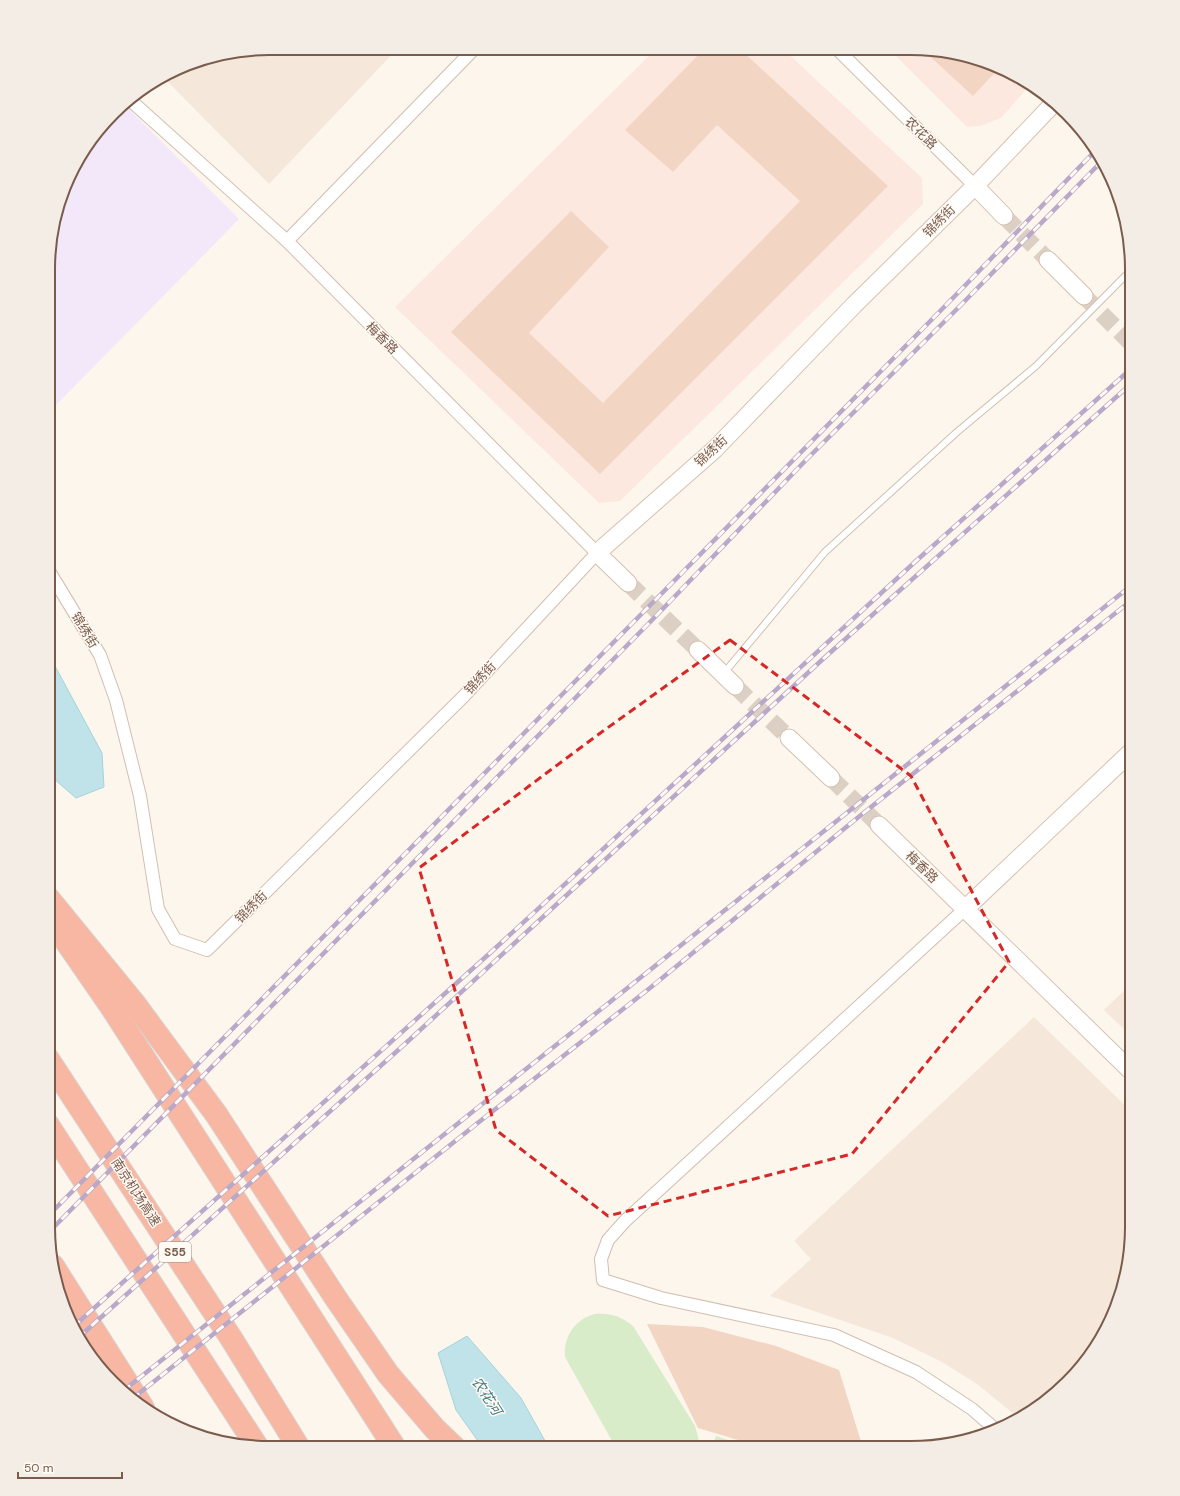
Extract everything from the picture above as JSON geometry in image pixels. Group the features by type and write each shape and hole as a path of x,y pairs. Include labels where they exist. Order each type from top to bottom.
{"highway":[{"path":"55,906 134,1003 216,1114 334,1297 388,1374 435,1429 448,1441"},
{"path":"55,925 112,1008 390,1441"},
{"name":"南京机场高速","path":"55,1070 227,1332 295,1441"},
{"name":"S55","path":"55,1136 253,1441"},
{"path":"61,1279 133,1392"}],"street":[{"path":"287,241 468,55"},
{"name":"农花路","path":"843,55 1004,216"},
{"name":"梅香路","path":"134,103 287,241 628,583"},
{"name":"锦绣街","path":"55,581 100,655 116,700 140,796 158,909 175,939 207,950 463,697 597,553 715,449 854,305 975,186 1050,107"},
{"path":"1048,260 1084,296"},
{"path":"698,650 735,686"},
{"path":"789,738 831,778"},
{"path":"991,1426 972,1409 916,1372 834,1335 661,1298 603,1280 601,1259 608,1240 625,1221 966,908 1125,758"},
{"name":"梅香路","path":"879,825 966,908 1125,1065"}],"lane":[{"path":"723,674 825,552 957,432 1036,366 1125,276"}],"highlighted area":[{"path":"730,640 911,776 1009,962 852,1154 608,1216 496,1130 419,868 599,734"}],"shaded area":[{"path":"255,55 391,55 269,184 167,81 200,66 227,59"},
{"path":"650,55 789,55 922,178 923,204 620,501 599,503 395,307"},
{"path":"895,55 925,55 966,62 993,71 1027,89 1001,118 980,126 967,127"},
{"path":"128,108 239,219 55,406 55,255 59,227 66,200 77,174 91,150 108,128"},
{"path":"1125,990 1125,1030 1104,1010"},
{"path":"1034,1017 1125,1105 1125,1241 1121,1269 1114,1296 1103,1322 1089,1346 1072,1368 1041,1397 1014,1414 977,1384 942,1362 893,1338 770,1296 811,1259 794,1241"}],"green space":[{"path":"595,1314 606,1314 615,1316 633,1326 695,1426 699,1441 612,1441 565,1357 568,1336 576,1325 588,1316"},
{"path":"716,1436 731,1441 714,1441"}],"water":[{"path":"55,666 102,753 104,787 76,798 55,780"},
{"name":"农花河","path":"467,1336 521,1398 545,1441 478,1441 456,1410 438,1353"}],"building":[{"path":"698,55 746,55 888,186 600,474 451,332 571,211 609,247 529,333 603,403 800,201 717,125 673,172 625,130"},
{"path":"929,56 966,62 995,72 973,96"},
{"path":"647,1324 703,1327 776,1346 839,1370 861,1441 742,1441 698,1428"}],"tunnel":[{"path":"1004,216 1048,260"},
{"path":"1084,296 1125,337"},
{"path":"628,583 698,650"},
{"path":"735,686 789,738"},
{"path":"831,778 879,825"}],"railway":[{"path":"55,1209 951,300 1092,155"},
{"path":"55,1226 655,617 806,460 1098,165"},
{"path":"78,1323 489,954 916,561 1125,374"},
{"path":"83,1333 406,1043 823,659 1125,389"},
{"path":"127,1387 1125,591"},
{"path":"137,1395 479,1122 650,988 861,815 1125,606"}]}
